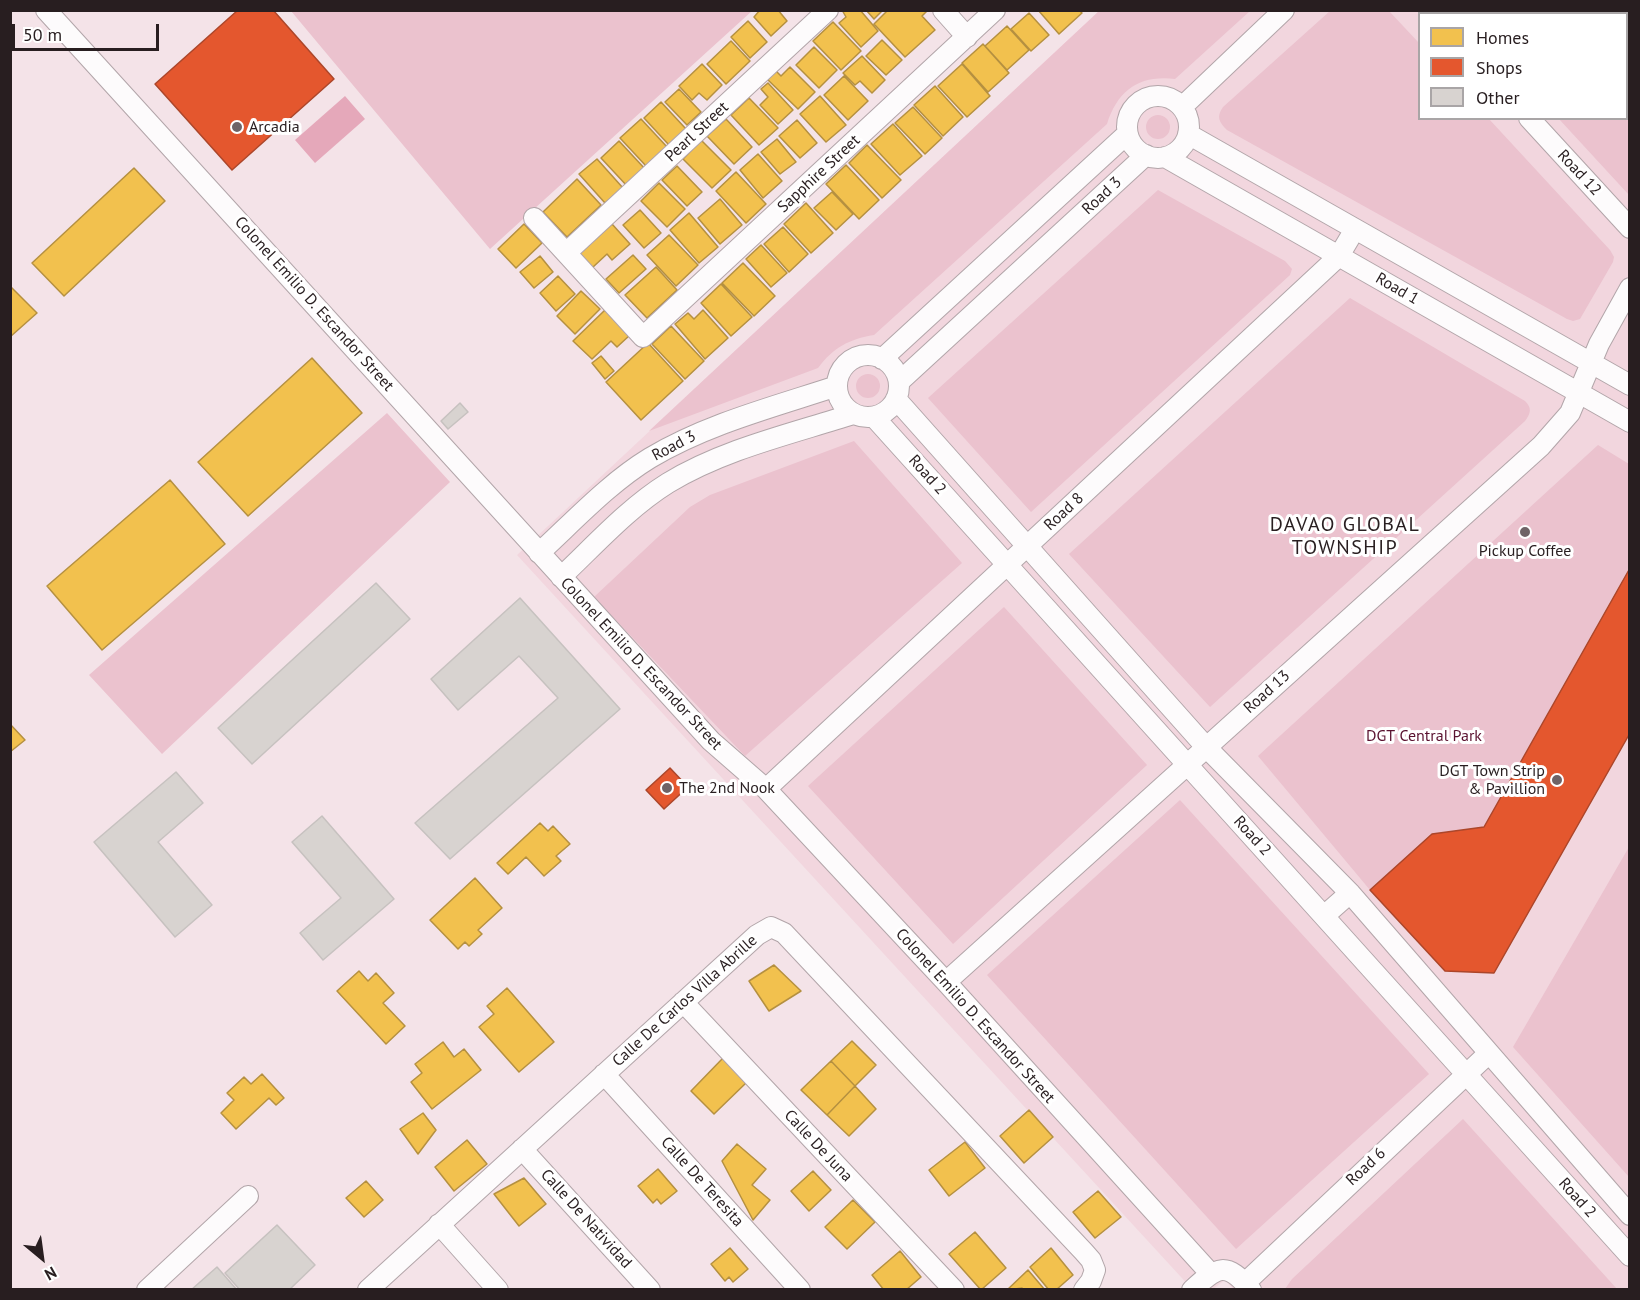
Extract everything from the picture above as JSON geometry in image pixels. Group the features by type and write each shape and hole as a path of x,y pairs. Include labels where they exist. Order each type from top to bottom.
{"street":[{"name":"Colonel Emilio D. Escandor Street","path":"46,10 711,741 766,789 946,982 1210,1273"},
{"name":"Pearl Street","path":"566,254 828,10"},
{"path":"943,10 967,37"},
{"name":"Sapphire Street","path":"566,254 643,337 995,10"},
{"path":"1182,107 1284,10"},
{"path":"1158,96 1175,101 1187,115 1188,134 1180,149 1155,156 1131,143 1127,134 1129,116 1140,101 1158,96"},
{"name":"Road 12","path":"1531,120 1629,228"},
{"name":"Road 3","path":"882,359 1127,134"},
{"name":"Road 1","path":"1188,134 1629,385"},
{"name":"Road 3","path":"898,391 1155,156"},
{"name":"Road 1","path":"1155,156 1339,256 1629,422"},
{"path":"534,218 566,254"},
{"name":"Road 8","path":"766,789 1339,256 1355,229"},
{"name":"Road 13","path":"946,982 1541,446 1570,413 1605,330 1629,288"},
{"path":"874,356 882,359 890,364 898,391 887,411 874,417 853,414 841,402 837,386 842,369 856,358 874,356"},
{"name":"Road 3","path":"539,553 622,477 648,459 677,443 722,424 837,386"},
{"name":"Road 2","path":"898,391 1028,546 1206,747 1350,893 1629,1215"},
{"name":"Road 3","path":"561,577 641,501 693,469 723,456 853,414"},
{"name":"Road 2","path":"874,417 1188,763 1629,1256"},
{"path":"1324,916 1350,893"},
{"name":"Calle De Carlos Villa Abrille","path":"368,1290 757,935 771,927 784,933 1084,1252 1095,1270 1084,1290"},
{"name":"Calle De Juna","path":"683,1002 954,1290"},
{"name":"Road 6","path":"1248,1286 1489,1053"},
{"name":"Calle De Teresita","path":"604,1074 800,1290"},
{"name":"Calle De Natividad","path":"522,1149 650,1290"},
{"path":"147,1290 248,1196"},
{"path":"439,1224 498,1290"},
{"path":"1192,1290 1210,1273 1225,1270 1233,1272 1248,1286"}],"shaded area":[{"path":"1099,11 1629,11 1629,1289 1234,1290 1225,1280 1213,1289 1192,1289 517,555"},
{"path":"345,96 365,119 315,163 295,140"}],"green space":[{"path":"291,11 752,11 490,249"},
{"path":"1099,11 1250,11 1175,79 1151,80 1132,87 1117,102 1107,124 874,335 842,346 818,368 649,431"},
{"path":"1330,11 1389,11 1418,42 1418,120 1490,120 1610,250 1614,257 1613,262 1580,319 1573,321 1567,319 1227,130 1219,119 1223,107"},
{"path":"1622,11 1623,12 1462,12"},
{"path":"1628,17 1630,19 1629,195 1560,120 1628,120"},
{"path":"1158,115 1163,116 1169,122 1169,132 1163,138 1158,139 1153,138 1147,132 1146,127 1147,122 1153,116"},
{"path":"1158,190 1285,261 1292,269 1290,275 1031,512 928,398"},
{"path":"1350,298 1525,401 1530,408 1529,413 1525,421 1210,707 1069,554"},
{"path":"868,374 873,375 879,381 879,391 873,397 868,398 863,397 857,391 856,386 857,381 863,375"},
{"path":"387,413 450,482 162,754 89,675"},
{"path":"854,441 962,563 745,756 594,597 690,507 710,495"},
{"name":"DGT Central Park","path":"1598,445 1629,464 1629,568 1484,827 1432,834 1370,890 1258,756"},
{"path":"1004,607 1147,765 953,944 808,786"},
{"path":"1180,800 1429,1074 1236,1249 987,975"},
{"path":"1629,847 1629,1177 1513,1047"},
{"path":"1463,1119 1617,1289 1285,1289 1292,1279"}],"building: Homes":[{"path":"760,10 778,10 787,21 771,36 754,17"},
{"path":"842,10 860,10 878,31 861,47 839,23 846,17"},
{"path":"866,10 883,10 874,19"},
{"path":"888,10 928,10 922,16 935,30 905,57 874,24"},
{"path":"1038,10 1079,10 1082,13 1059,34"},
{"path":"1029,13 1049,35 1031,51 1011,29"},
{"path":"748,21 767,42 750,58 731,37"},
{"path":"833,22 861,51 841,70 813,41"},
{"path":"1007,26 1029,50 1007,70 985,46"},
{"path":"882,40 902,60 886,75 866,56"},
{"path":"731,41 750,61 726,84 707,64"},
{"path":"983,44 1009,73 988,92 962,63"},
{"path":"814,47 837,70 819,88 796,65"},
{"path":"862,56 885,80 872,93 860,81 855,85 843,73"},
{"path":"702,64 722,85 707,100 699,93 692,100 679,86"},
{"path":"962,64 990,96 967,117 938,86"},
{"path":"790,67 815,92 798,109 767,79 776,71 781,76"},
{"path":"844,76 868,101 848,120 824,95"},
{"path":"768,83 793,110 778,124 760,105 768,97 761,89"},
{"path":"935,86 963,117 943,136 914,105"},
{"path":"679,89 701,112 687,125 665,102"},
{"path":"820,96 846,125 826,142 800,114"},
{"path":"749,98 778,128 759,145 731,115"},
{"path":"661,102 686,129 669,145 644,118"},
{"path":"913,107 942,138 925,154 895,123"},
{"path":"641,119 668,148 647,167 620,138"},
{"path":"726,119 752,147 734,164 707,136"},
{"path":"797,120 817,143 800,158 779,136"},
{"path":"893,124 922,156 900,175 871,144"},
{"path":"777,139 796,162 780,174 761,152"},
{"path":"701,140 731,170 712,188 683,159"},
{"path":"619,141 646,170 628,187 601,158"},
{"path":"867,145 901,180 882,198 849,163"},
{"path":"758,154 782,181 763,198 740,170"},
{"path":"597,159 623,188 605,203 579,174"},
{"path":"846,165 879,200 859,219 826,184"},
{"path":"677,166 702,192 687,206 662,180"},
{"path":"134,168 165,201 64,296 32,263"},
{"path":"736,172 766,204 746,223 716,191"},
{"path":"577,179 601,205 567,237 543,212"},
{"path":"659,183 685,209 667,227 641,201"},
{"path":"832,192 853,214 836,230 814,208"},
{"path":"720,199 742,225 720,244 698,218"},
{"path":"806,203 833,233 811,253 784,224"},
{"path":"640,210 661,233 644,248 623,225"},
{"path":"689,213 718,247 699,263 670,230"},
{"path":"524,224 542,243 516,268 498,249"},
{"path":"612,224 630,244 612,260 607,254 592,268 579,254"},
{"path":"783,227 808,254 789,272 764,244"},
{"path":"669,235 698,265 676,286 647,255"},
{"path":"761,245 787,273 771,287 746,259"},
{"path":"633,255 646,269 619,293 606,279"},
{"path":"540,256 553,272 534,288 520,272"},
{"path":"743,263 775,296 754,316 722,283"},
{"path":"656,267 677,290 647,318 625,295"},
{"path":"558,276 575,294 556,311 540,293"},
{"path":"721,284 752,317 731,336 701,303"},
{"path":"10,286 37,313 10,337"},
{"path":"581,291 600,309 575,334 557,316"},
{"path":"605,310 630,335 617,347 611,341 592,359 573,341"},
{"path":"703,310 728,338 705,359 675,324 688,313 694,319"},
{"path":"671,326 704,361 685,379 652,344"},
{"path":"648,343 683,381 641,420 606,382"},
{"path":"601,356 614,371 605,379 592,363"},
{"path":"312,358 362,413 248,516 198,462"},
{"path":"170,480 225,544 102,650 47,586"},
{"path":"10,724 25,740 10,752"},
{"path":"540,823 548,831 553,826 570,844 556,856 561,861 544,876 526,857 508,874 497,863"},
{"path":"475,878 502,908 478,930 482,934 469,946 465,942 458,949 430,920"},
{"path":"774,965 801,991 769,1011 749,981"},
{"path":"359,971 368,981 376,973 394,993 383,1003 405,1026 386,1044 337,991"},
{"path":"507,988 554,1042 519,1072 479,1027 494,1014 487,1006"},
{"path":"852,1041 876,1065 855,1086 831,1061"},
{"path":"443,1042 454,1057 464,1049 481,1070 432,1109 411,1082 422,1073 415,1064"},
{"path":"723,1058 747,1082 714,1114 691,1091"},
{"path":"831,1061 855,1086 827,1115 801,1090"},
{"path":"262,1074 284,1098 276,1105 269,1098 236,1129 221,1113 234,1100 227,1093 244,1077 251,1084"},
{"path":"855,1086 876,1109 849,1136 827,1115"},
{"path":"1029,1110 1053,1137 1024,1163 1000,1136"},
{"path":"423,1113 436,1130 418,1154 400,1129"},
{"path":"467,1140 487,1164 454,1191 435,1167"},
{"path":"965,1142 985,1168 949,1196 929,1170"},
{"path":"737,1144 766,1169 752,1185 770,1200 753,1220 722,1161"},
{"path":"658,1169 677,1191 661,1204 657,1199 653,1203 638,1186"},
{"path":"813,1171 831,1190 809,1211 791,1191"},
{"path":"524,1178 546,1204 519,1226 494,1194"},
{"path":"366,1181 383,1200 364,1217 346,1198"},
{"path":"1098,1191 1121,1217 1095,1238 1073,1212"},
{"path":"853,1200 875,1222 847,1249 825,1227"},
{"path":"975,1232 1006,1268 981,1290 949,1254"},
{"path":"730,1248 748,1269 733,1282 729,1277 725,1281 711,1264"},
{"path":"1051,1248 1073,1275 1056,1290 1049,1290 1030,1267"},
{"path":"900,1251 921,1277 906,1290 884,1290 872,1275"},
{"path":"1028,1270 1045,1290 1024,1290 1022,1288 1007,1290"}],"building: Shops":[{"name":"Arcadia","path":"238,10 273,10 334,79 232,170 155,84"},
{"name":"DGT Town Strip & Pavillion","path":"1630,568 1630,733 1494,973 1445,971 1370,890 1432,834 1484,827"},
{"name":"The 2nd Nook","path":"670,768 688,787 664,809 646,790"}],"building: Other":[{"path":"460,403 468,412 448,429 441,421"},
{"path":"376,583 410,619 252,764 218,728"},
{"path":"520,598 620,709 450,859 415,823 558,698 519,656 458,710 431,679"},
{"path":"176,772 203,803 158,842 212,905 175,937 94,842"},
{"path":"322,816 394,899 323,960 300,933 341,898 292,842"},
{"path":"277,1225 315,1265 289,1290 240,1290 225,1273"},
{"path":"217,1267 237,1290 191,1290"}],"place":[{"name":"Arcadia","path":"237,127"},
{"name":"Pickup Coffee","path":"1525,532"},
{"name":"DGT Town Strip & Pavillion","path":"1557,780"},
{"name":"The 2nd Nook","path":"667,788"}],"district":[{"name":"DAVAO GLOBAL TOWNSHIP","path":"1345,536"}]}
